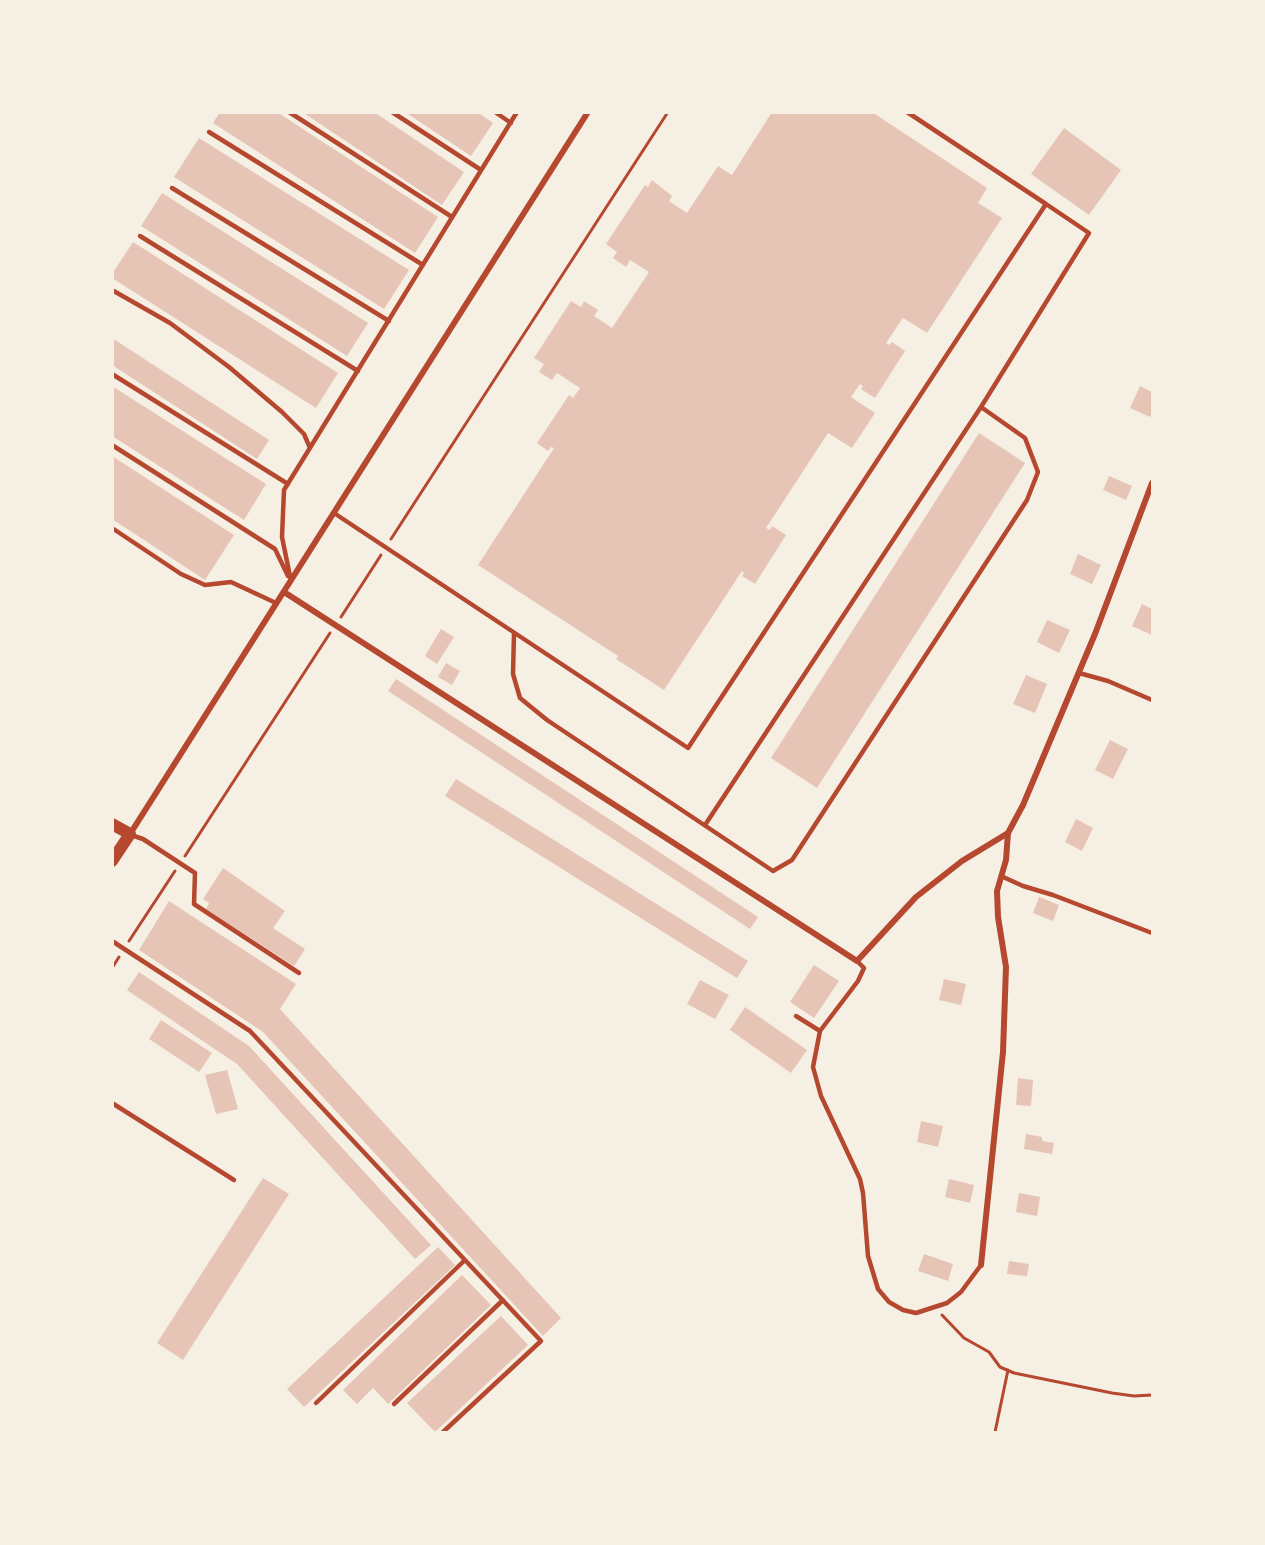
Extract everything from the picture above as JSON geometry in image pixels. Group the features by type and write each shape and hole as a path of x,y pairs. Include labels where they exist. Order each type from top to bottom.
{"main road":[{"path":"112,824 130,834 112,861"}],"street":[{"path":"130,834 588,112"},
{"path":"981,1265 1003,1052 1006,967 998,917 997,891 1006,860 1008,833 1023,805 1079,673 1152,483"},
{"path":"284,592 857,961 916,897 962,861 1008,833"}],"lane":[{"path":"289,112 452,217"},
{"path":"392,112 481,170"},
{"path":"495,112 510,123"},
{"path":"291,581 282,537 284,490 517,112"},
{"path":"705,825 981,407 1089,232 907,112"},
{"path":"208,132 423,265"},
{"path":"172,188 389,321"},
{"path":"334,513 688,748 1046,204"},
{"path":"140,236 358,371"},
{"path":"112,290 170,323 229,367 282,412 303,434 310,448"},
{"path":"112,374 288,484"},
{"path":"514,633 513,674 520,698 547,720 773,871 792,860 1028,500 1038,472 1025,438 981,407"},
{"path":"112,445 275,549 291,581"},
{"path":"112,528 181,573 205,585 231,582 276,603"},
{"path":"1079,673 1108,681 1152,700"},
{"path":"130,834 143,839 195,873 194,904 299,973"},
{"path":"1001,876 1152,933"},
{"path":"112,941 250,1031 541,1341 443,1432"},
{"path":"857,961 864,968 858,981 820,1031 814,1051 814,1073 822,1096 860,1179 868,1256 878,1289 889,1302 903,1310 916,1313 947,1303 961,1292 981,1265"},
{"path":"796,1016 820,1031"},
{"path":"112,1103 234,1180"},
{"path":"316,1403 465,1260"},
{"path":"394,1404 503,1300"}],"path":[{"path":"936,1308 964,1338 989,1352 1000,1367 1041,1380 1112,1394 1152,1395"},
{"path":"995,1432 1008,1370"}],"building":[{"path":"220,112 277,112 438,217 415,253 213,123"},
{"path":"302,112 374,112 464,172 442,205"},
{"path":"405,112 477,112 493,123 471,156"},
{"path":"772,112 872,112 987,188 978,203 1002,218 927,333 903,318 886,343 890,345 892,342 905,351 875,398 861,389 863,386 860,384 851,397 875,413 852,448 828,433 766,528 770,530 772,526 786,535 755,584 742,576 744,573 742,571 664,690 616,659 618,656 478,565 554,448 551,447 548,451 537,443 569,395 573,398 580,388 557,373 552,380 539,372 544,364 534,358 571,301 581,307 584,301 598,310 594,316 612,328 649,272 630,260 626,267 613,258 617,252 606,244 645,185 648,187 652,180 672,196 669,201 687,213 718,166 732,175"},
{"path":"1064,128 1121,170 1089,215 1031,174"},
{"path":"199,138 409,270 384,309 174,177"},
{"path":"162,193 368,323 347,356 141,226"},
{"path":"133,242 338,373 316,408 112,278 112,274"},
{"path":"112,338 269,440 257,459 112,365"},
{"path":"112,386 266,484 244,520 112,436"},
{"path":"1140,386 1152,392 1150,417 1130,408"},
{"path":"979,433 1025,463 817,788 771,758"},
{"path":"112,456 234,535 205,580 112,519"},
{"path":"1109,476 1132,486 1126,500 1103,490"},
{"path":"1078,554 1101,565 1092,584 1070,574"},
{"path":"1142,604 1152,609 1152,635 1132,626"},
{"path":"1047,620 1070,630 1059,653 1037,642"},
{"path":"441,629 454,637 437,664 425,656"},
{"path":"446,663 460,671 452,685 438,677"},
{"path":"1026,675 1047,684 1035,713 1013,704"},
{"path":"396,679 758,917 750,929 388,691"},
{"path":"1110,740 1128,749 1113,779 1095,770"},
{"path":"456,779 748,961 737,978 445,796"},
{"path":"1076,819 1093,828 1082,851 1065,842"},
{"path":"223,868 285,911 273,928 305,949 294,966 206,909 209,903 203,899"},
{"path":"1039,897 1059,905 1053,921 1033,913"},
{"path":"169,901 296,984 280,1009 561,1318 543,1336 263,1032 139,950"},
{"path":"814,965 839,981 814,1018 790,1002"},
{"path":"139,972 249,1046 431,1245 415,1259 237,1064 127,990"},
{"path":"944,979 966,984 961,1005 939,1000"},
{"path":"700,980 729,995 715,1019 687,1004"},
{"path":"745,1007 807,1050 791,1073 730,1030"},
{"path":"161,1020 212,1053 199,1072 149,1039"},
{"path":"227,1070 238,1109 216,1114 205,1075"},
{"path":"1018,1078 1033,1080 1031,1106 1016,1105"},
{"path":"921,1121 943,1126 938,1147 917,1142"},
{"path":"1026,1134 1042,1137 1042,1141 1054,1143 1052,1154 1024,1149"},
{"path":"263,1178 289,1194 183,1360 157,1343"},
{"path":"949,1179 974,1185 970,1203 945,1197"},
{"path":"1019,1193 1040,1197 1037,1216 1016,1212"},
{"path":"438,1247 455,1265 304,1407 287,1389"},
{"path":"924,1254 953,1264 948,1281 918,1271"},
{"path":"1009,1261 1029,1264 1027,1276 1007,1274"},
{"path":"462,1275 491,1305 388,1404 373,1388 357,1404 343,1390"},
{"path":"501,1316 528,1345 435,1432 407,1403"}]}
